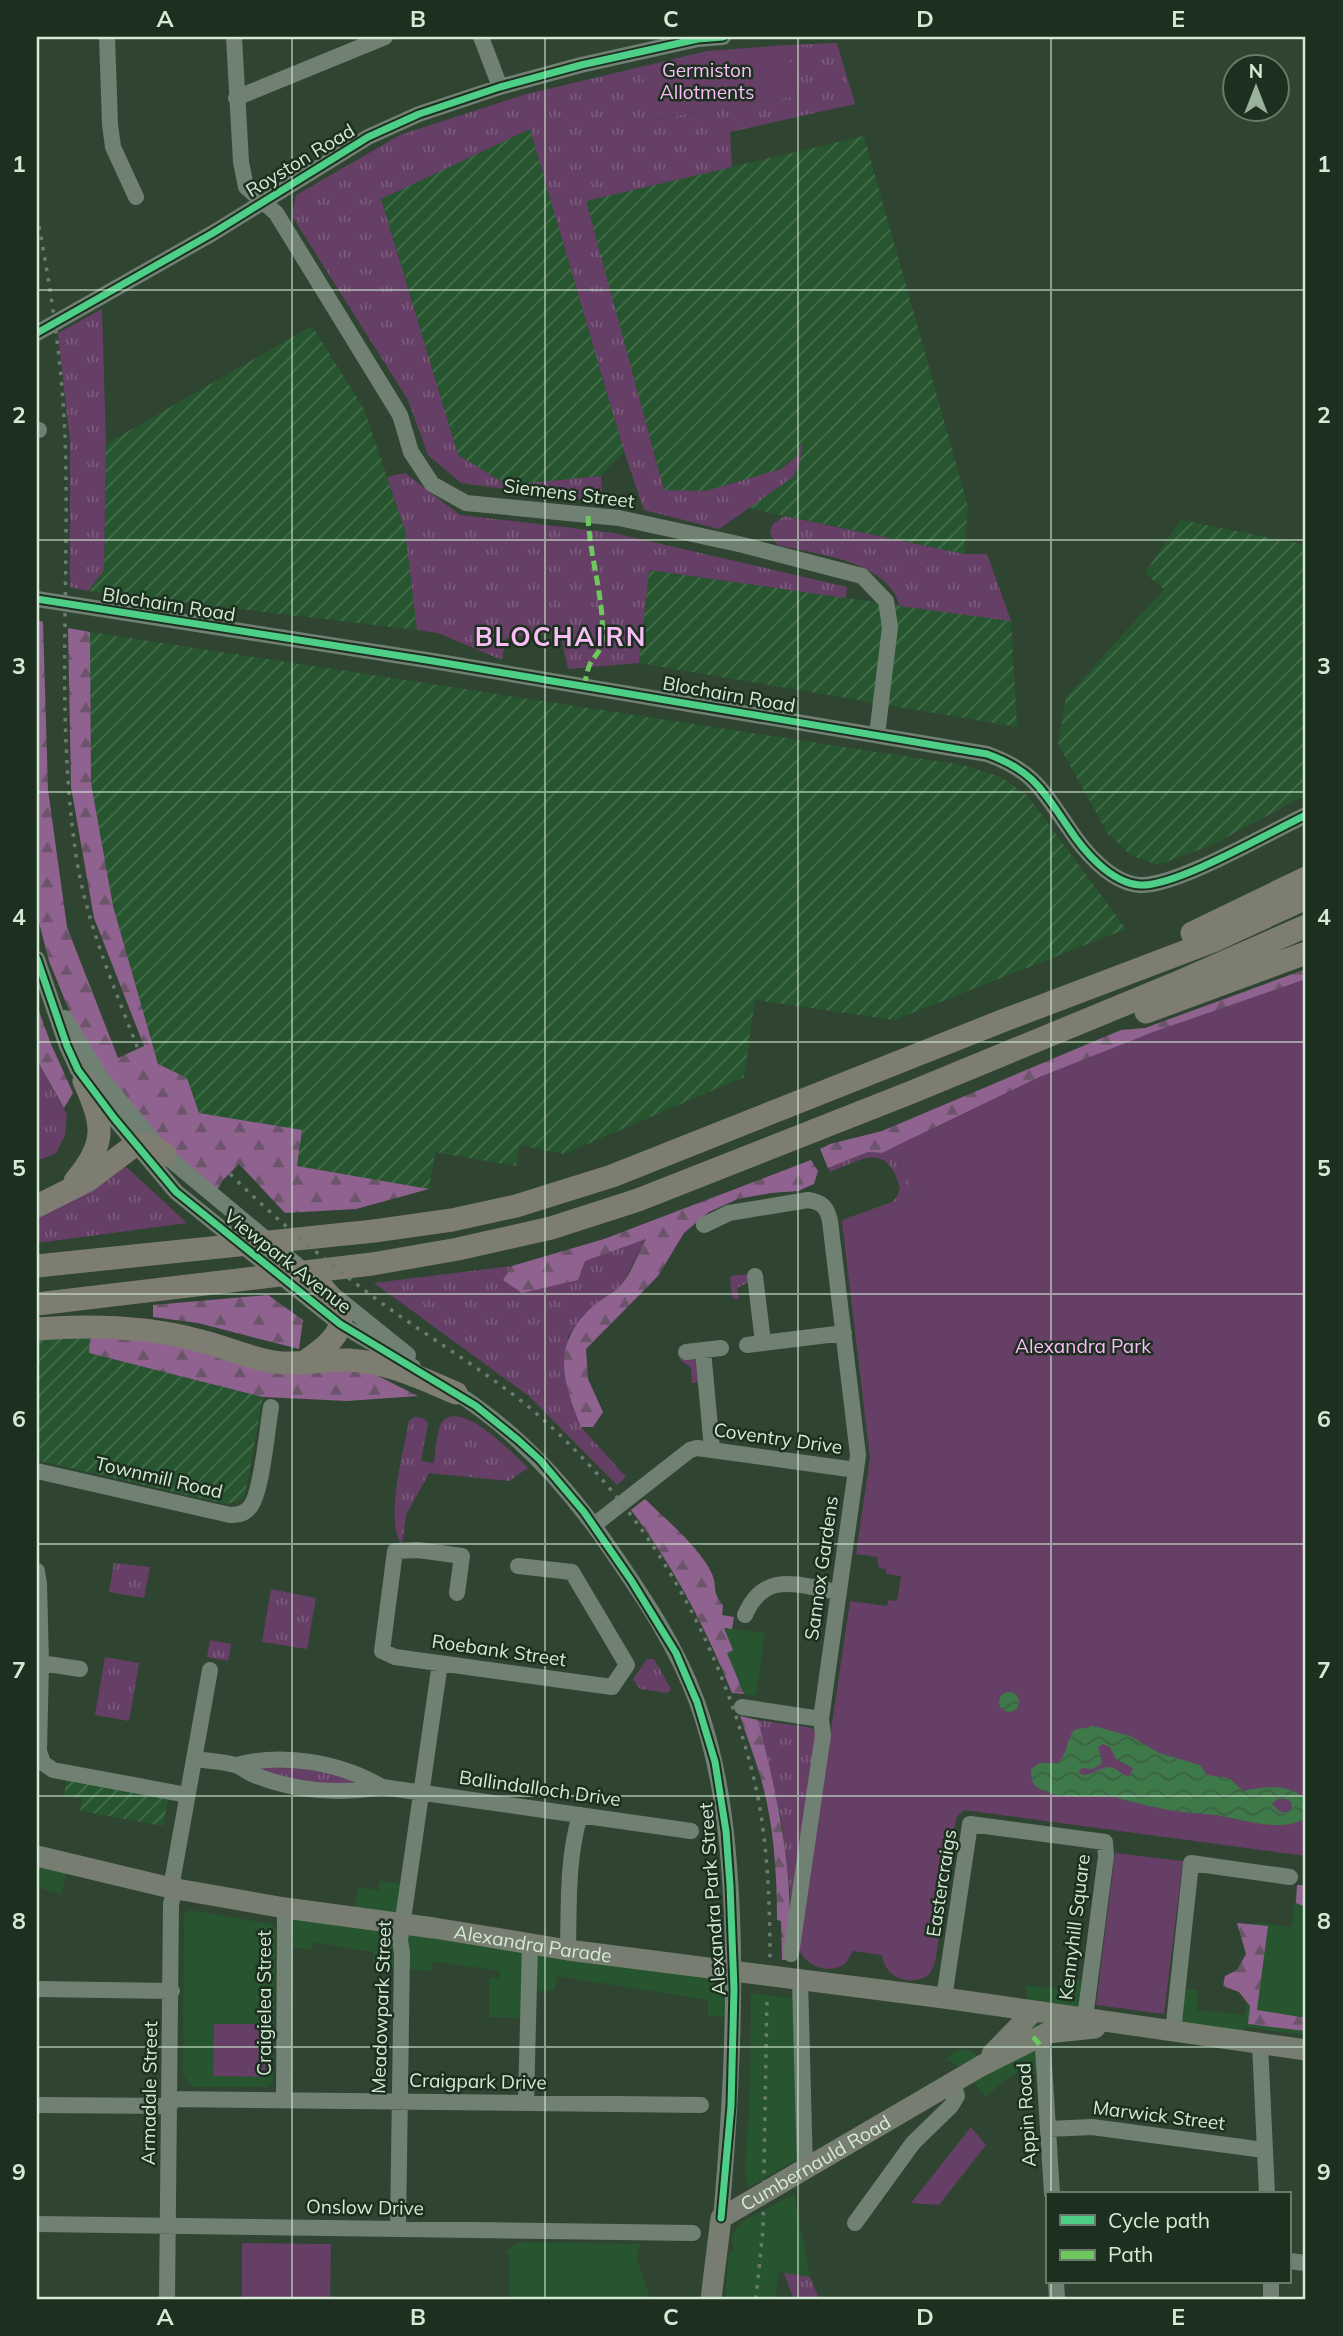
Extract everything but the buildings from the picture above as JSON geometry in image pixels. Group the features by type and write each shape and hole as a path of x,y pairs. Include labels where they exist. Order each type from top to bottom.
{"highway":[{"path":"1002,1021 1306,878"},
{"path":"37,1266 320,1237 452,1220 516,1206 612,1176 1002,1021 1213,941 1306,898"},
{"path":"37,1304 372,1264 551,1228 638,1200 912,1092 1174,985 1306,926"},
{"path":"912,1092 1137,1015 1306,953"},
{"path":"63,1194 81,1173 97,1142 100,1128 98,1113 84,1081"},
{"path":"37,1206 87,1181 136,1144 151,1145 165,1154"},
{"path":"301,1365 327,1347 340,1324 340,1310 319,1284"},
{"path":"37,1329 99,1327 166,1333 272,1362 301,1365 348,1360 395,1367 456,1393"}],"main road":[{"name":"Alexandra Parade","path":"37,1856 173,1888 285,1908 434,1927 568,1950 1034,2011"},
{"name":"Cumbernauld Road","path":"981,2066 1034,2011 1306,2050"},
{"name":"Cumbernauld Road","path":"712,2299 721,2218 981,2066 1038,2043 1047,2033 1130,2025"}],"street":[{"path":"107,37 113,147 136,197"},
{"name":"Siemens Street","path":"234,37 241,162 246,187 276,213 400,415 411,452 432,484 466,503 620,517 862,576 886,601 890,627 877,735"},
{"path":"236,98 385,37"},
{"path":"481,37 500,87"},
{"name":"Royston Road","path":"37,333 213,233 368,137 419,114 649,43 723,37"},
{"name":"Blochairn Road","path":"37,599 433,661 987,754 1009,762 1031,777 1045,792 1086,852 1112,875 1140,885 1175,879 1306,814"},
{"name":"Viewpark Avenue","path":"37,959 66,1046 84,1081 176,1192 340,1324 456,1393 497,1421 540,1460 594,1525"},
{"name":"Viewpark Avenue","path":"46,986 101,1078 165,1154 319,1284 456,1393"},
{"name":"Sannox Gardens","path":"704,1225 729,1213 808,1200 817,1201 824,1206 828,1212 844,1333 858,1455 821,1718 823,1735 791,1954"},
{"path":"740,1293 756,1284 763,1342"},
{"path":"747,1345 844,1333"},
{"path":"686,1352 721,1348"},
{"path":"703,1350 712,1449"},
{"name":"Townmill Road","path":"37,1471 230,1515 240,1515 247,1511 256,1495 271,1407"},
{"name":"Coventry Drive","path":"594,1525 690,1450 712,1449 856,1470"},
{"name":"Alexandra Park Street","path":"594,1525 676,1653 697,1702 715,1762 721,1794 730,1885 733,1972 731,2106 721,2218"},
{"name":"Roebank Street","path":"457,1593 462,1556 418,1550 395,1552 382,1651 395,1657 612,1687 626,1665 572,1572 518,1566"},
{"path":"37,1571 41,1664 39,1751 48,1767 187,1795"},
{"path":"745,1615 751,1602 769,1585 782,1583 839,1591"},
{"name":"Meadowpark Street","path":"398,2229 400,1940 440,1663"},
{"path":"41,1664 80,1669"},
{"name":"Armadale Street","path":"167,2299 171,1904 187,1795 210,1670"},
{"path":"742,1707 821,1718"},
{"name":"Ballindalloch Drive","path":"194,1759 237,1765 270,1780 311,1789 362,1791 382,1787 691,1831"},
{"name":"Ballindalloch Drive","path":"237,1765 253,1761 298,1761 342,1770 367,1778 382,1787"},
{"path":"568,1950 567,1924 574,1835 580,1815"},
{"name":"Eastercraigs","path":"944,1998 970,1824 1105,1842"},
{"name":"Kennyhill Square","path":"1084,2018 1106,1856 1105,1842"},
{"path":"1173,2032 1191,1863 1290,1877"},
{"name":"Craigielea Street","path":"284,2099 285,1908"},
{"path":"526,2102 530,1944"},
{"path":"779,1977 801,2172"},
{"path":"37,1989 172,1991"},
{"name":"Appin Road","path":"1038,2043 1052,2192"},
{"path":"1260,2044 1267,2192"},
{"path":"855,2223 913,2143 951,2106 957,2096 953,2082"},
{"name":"Craigpark Drive","path":"37,2105 284,2099 701,2105"},
{"name":"Marwick Street","path":"1048,2129 1092,2127 1265,2150"},
{"name":"Onslow Drive","path":"37,2224 693,2233"}],"shaded area":[{"path":"530,129 624,451 601,476 507,485 458,455 381,198"},
{"path":"864,136 968,507 964,554 664,490 585,201"},
{"path":"312,326 364,409 405,530 417,630 88,591 104,570 106,444"},
{"path":"1181,520 1306,545 1306,795 1212,845 1158,865 1132,856 1108,834 1058,744 1066,697 1164,589 1145,573"},
{"path":"648,570 1011,621 1017,727 639,663"},
{"path":"90,632 963,765 1001,777 1027,795 1126,929 894,1020 755,1000 744,1077 564,1154 520,1145 516,1166 435,1152 429,1189 297,1166 302,1130 199,1113 187,1078 158,1064 113,906 91,783"},
{"path":"90,1334 89,1353 263,1397 242,1499 225,1504 37,1460 37,1335"},
{"path":"724,1628 765,1633 756,1695 744,1694 726,1652 733,1650"},
{"path":"67,1780 168,1799 163,1826 80,1811 82,1799 64,1795"},
{"path":"37,1856 69,1864 61,1894 37,1887"},
{"path":"1306,1865 1306,2035 1245,2027 1242,2043 1172,2033 1178,1988 1198,1990 1197,2010 1245,2015 1255,1922 1291,1927 1297,1885 1304,1885"},
{"path":"380,1881 408,1885 402,1924 733,1974 733,2017 708,2016 708,2000 557,1976 555,1990 526,1993 526,2018 489,2017 489,1978 500,1978 500,1971 433,1961 432,1971 373,1966 373,1952 313,1942 312,1950 285,1946 284,1907 354,1917 358,1887 378,1891"},
{"path":"189,1910 272,1924 276,1930 273,2082 267,2087 192,2087 183,2075 184,1914"},
{"path":"1068,1979 1090,1983 1085,2019 1045,2014 1041,2048 1042,2074 1031,2075 1022,2068 986,2096 955,2064 945,2059 955,2051 969,2049 985,2063 1030,2033 1026,1985 1066,1990"},
{"path":"751,1993 794,1999 797,2159 748,2188 745,2172 750,2097"},
{"path":"794,2194 810,2277 778,2272 776,2299 725,2299 729,2253 735,2249 731,2239 735,2231 745,2220"},
{"path":"519,2242 642,2244 637,2260 651,2299 510,2299 510,2256 506,2252"}],"green space":[{"path":"837,43 855,104 730,132 732,167 586,201 664,490 706,491 781,469 797,456 802,440 800,463 793,477 719,529 644,510 624,451 530,129 381,199 458,455 507,485 601,476 602,493 594,501 461,483 428,455 408,400 292,216 296,195 400,135 523,95 640,67 655,119 796,96 787,45"},
{"name":"Germiston Allotments","path":"787,45 796,96 654,119 640,67 707,51"},
{"path":"102,309 106,444 104,570 88,591 70,587 70,441 58,333"},
{"path":"405,473 460,515 614,533 847,587 846,598 649,570 639,663 568,669 560,632 506,638 502,660 438,633 417,630 405,530 387,477"},
{"path":"784,516 964,554 987,554 1011,621 900,606 893,591 881,578 866,569 831,557 778,545 770,534 772,525"},
{"path":"37,620 43,622 48,790 67,927 118,1058 144,1046 94,918 71,787 68,628 90,632 91,783 113,906 158,1064 187,1078 199,1113 302,1130 297,1166 429,1189 356,1209 285,1213 239,1164 217,1190 153,1135 116,1092 78,1032 49,961 37,915"},
{"path":"1306,969 1306,1039 1042,1076 882,1153 868,1152 828,1168 820,1149 882,1131 1121,1030 1145,1028"},
{"name":"Alexandra Park","path":"1306,979 1306,1856 964,1810 956,1818 935,1963 929,1975 914,1980 900,1978 888,1970 882,1955 852,1951 849,1959 837,1968 823,1968 810,1963 799,1948 850,1601 887,1606 888,1600 897,1601 901,1576 886,1574 886,1569 879,1568 877,1557 856,1554 870,1458 842,1222 915,1196 892,1148 1042,1076 1153,1032"},
{"path":"37,1006 73,1093 64,1108 37,1060"},
{"path":"37,1060 67,1115 65,1135 56,1153 37,1161"},
{"path":"892,1148 915,1196 842,1222 892,1202 900,1188 895,1173 881,1159 863,1159 830,1172 828,1168 868,1152 882,1153"},
{"path":"811,1160 818,1171 814,1184 798,1191 738,1199 709,1212 684,1233 658,1276 586,1349 588,1379 603,1412 593,1427 581,1427 569,1395 564,1365 565,1351 578,1323 590,1309 624,1281 646,1239 585,1261 578,1280 522,1293 503,1280 512,1266 604,1239"},
{"path":"122,1163 187,1223 37,1243 37,1214"},
{"path":"646,1238 622,1285 590,1309 568,1336 581,1427 626,1477 617,1485 529,1396 374,1283 512,1266 503,1280 585,1261"},
{"path":"749,1274 748,1283 737,1288 739,1298 735,1299 732,1297 731,1276"},
{"path":"268,1295 303,1320 299,1349 198,1323 153,1317 153,1305"},
{"path":"90,1334 368,1371 418,1396 347,1401 263,1397 89,1353"},
{"path":"691,1357 697,1361 700,1383 692,1383 691,1368 679,1359"},
{"path":"452,1416 475,1423 501,1442 528,1468 509,1481 429,1473 406,1515 402,1544 397,1534 395,1503 409,1421 414,1417 423,1418 428,1423 421,1461 434,1463 441,1424"},
{"path":"645,1499 682,1534 707,1564 714,1579 717,1596 723,1605 722,1615 734,1617 732,1629 724,1628 733,1650 727,1653 744,1694 732,1693 688,1599 631,1510"},
{"path":"114,1563 150,1567 144,1598 109,1592"},
{"path":"271,1589 316,1598 307,1649 262,1642"},
{"path":"210,1640 231,1644 228,1661 207,1657"},
{"path":"105,1657 139,1663 129,1721 95,1715"},
{"path":"647,1659 654,1659 671,1689 668,1693 640,1689 633,1679"},
{"path":"740,1716 758,1720 784,1839 790,1899 788,1960 782,1960 781,1921 777,1920 769,1814 759,1771"},
{"path":"758,1720 812,1728 816,1734 791,1899 782,1823"},
{"path":"254,1766 310,1768 363,1781 337,1785 293,1780"},
{"path":"1115,1853 1183,1861 1164,2014 1096,2005"},
{"path":"1306,1865 1306,1907 1296,1903 1297,1885 1304,1885"},
{"path":"1237,1923 1268,1926 1257,2010 1306,2018 1306,2031 1248,2024 1250,2006 1239,1992 1223,1986 1225,1976 1237,1970 1246,1954"},
{"path":"214,2024 266,2024 265,2077 213,2076"},
{"path":"971,2127 986,2145 939,2205 911,2203"},
{"path":"242,2243 331,2244 330,2299 242,2299"},
{"path":"784,2273 810,2277 819,2299 794,2299"}],"water":[{"path":"1009,1692 1016,1695 1019,1702 1016,1709 1009,1712 1002,1709 999,1702 1002,1695"},
{"path":"1093,1726 1130,1736 1159,1753 1200,1765 1207,1775 1229,1778 1243,1791 1267,1788 1291,1790 1304,1798 1304,1819 1284,1825 1261,1824 1212,1814 1168,1810 1111,1797 1052,1794 1039,1788 1033,1781 1031,1769 1040,1763 1058,1763 1074,1730","holes":["1103,1744 1110,1747 1116,1759 1133,1768 1130,1776 1110,1767 1087,1775 1078,1773 1082,1768 1092,1769 1100,1765 1102,1761 1098,1747","1277,1799 1286,1799 1291,1802 1292,1808 1287,1812 1280,1812 1272,1804"]}],"railway":[{"path":"37,216 55,326 64,409 66,746 75,848 92,925 138,1049"},
{"path":"230,1174 342,1273 530,1408 570,1445 606,1484 638,1525 693,1614 734,1711 750,1763 766,1860 770,1958"},
{"path":"756,2299 763,2229 767,1995"}],"marked path":[{"path":"584,686 589,666 602,640 601,609 588,514"},
{"path":"1033,2037 1043,2048"}],"cycle path":[{"path":"37,333 213,233 368,137 419,114 500,87 581,65 698,39 723,37"},
{"path":"37,599 433,661 987,754 1015,767 1035,782 1098,864 1118,878 1140,885 1156,883 1199,868 1306,815"},
{"path":"37,959 78,1070 176,1192 340,1324 476,1406 540,1460 584,1512 631,1580 676,1653 697,1702 715,1762 726,1831 734,1989 731,2106 721,2218"}],"district":[{"name":"BLOCHAIRN","path":"561,637"}]}
